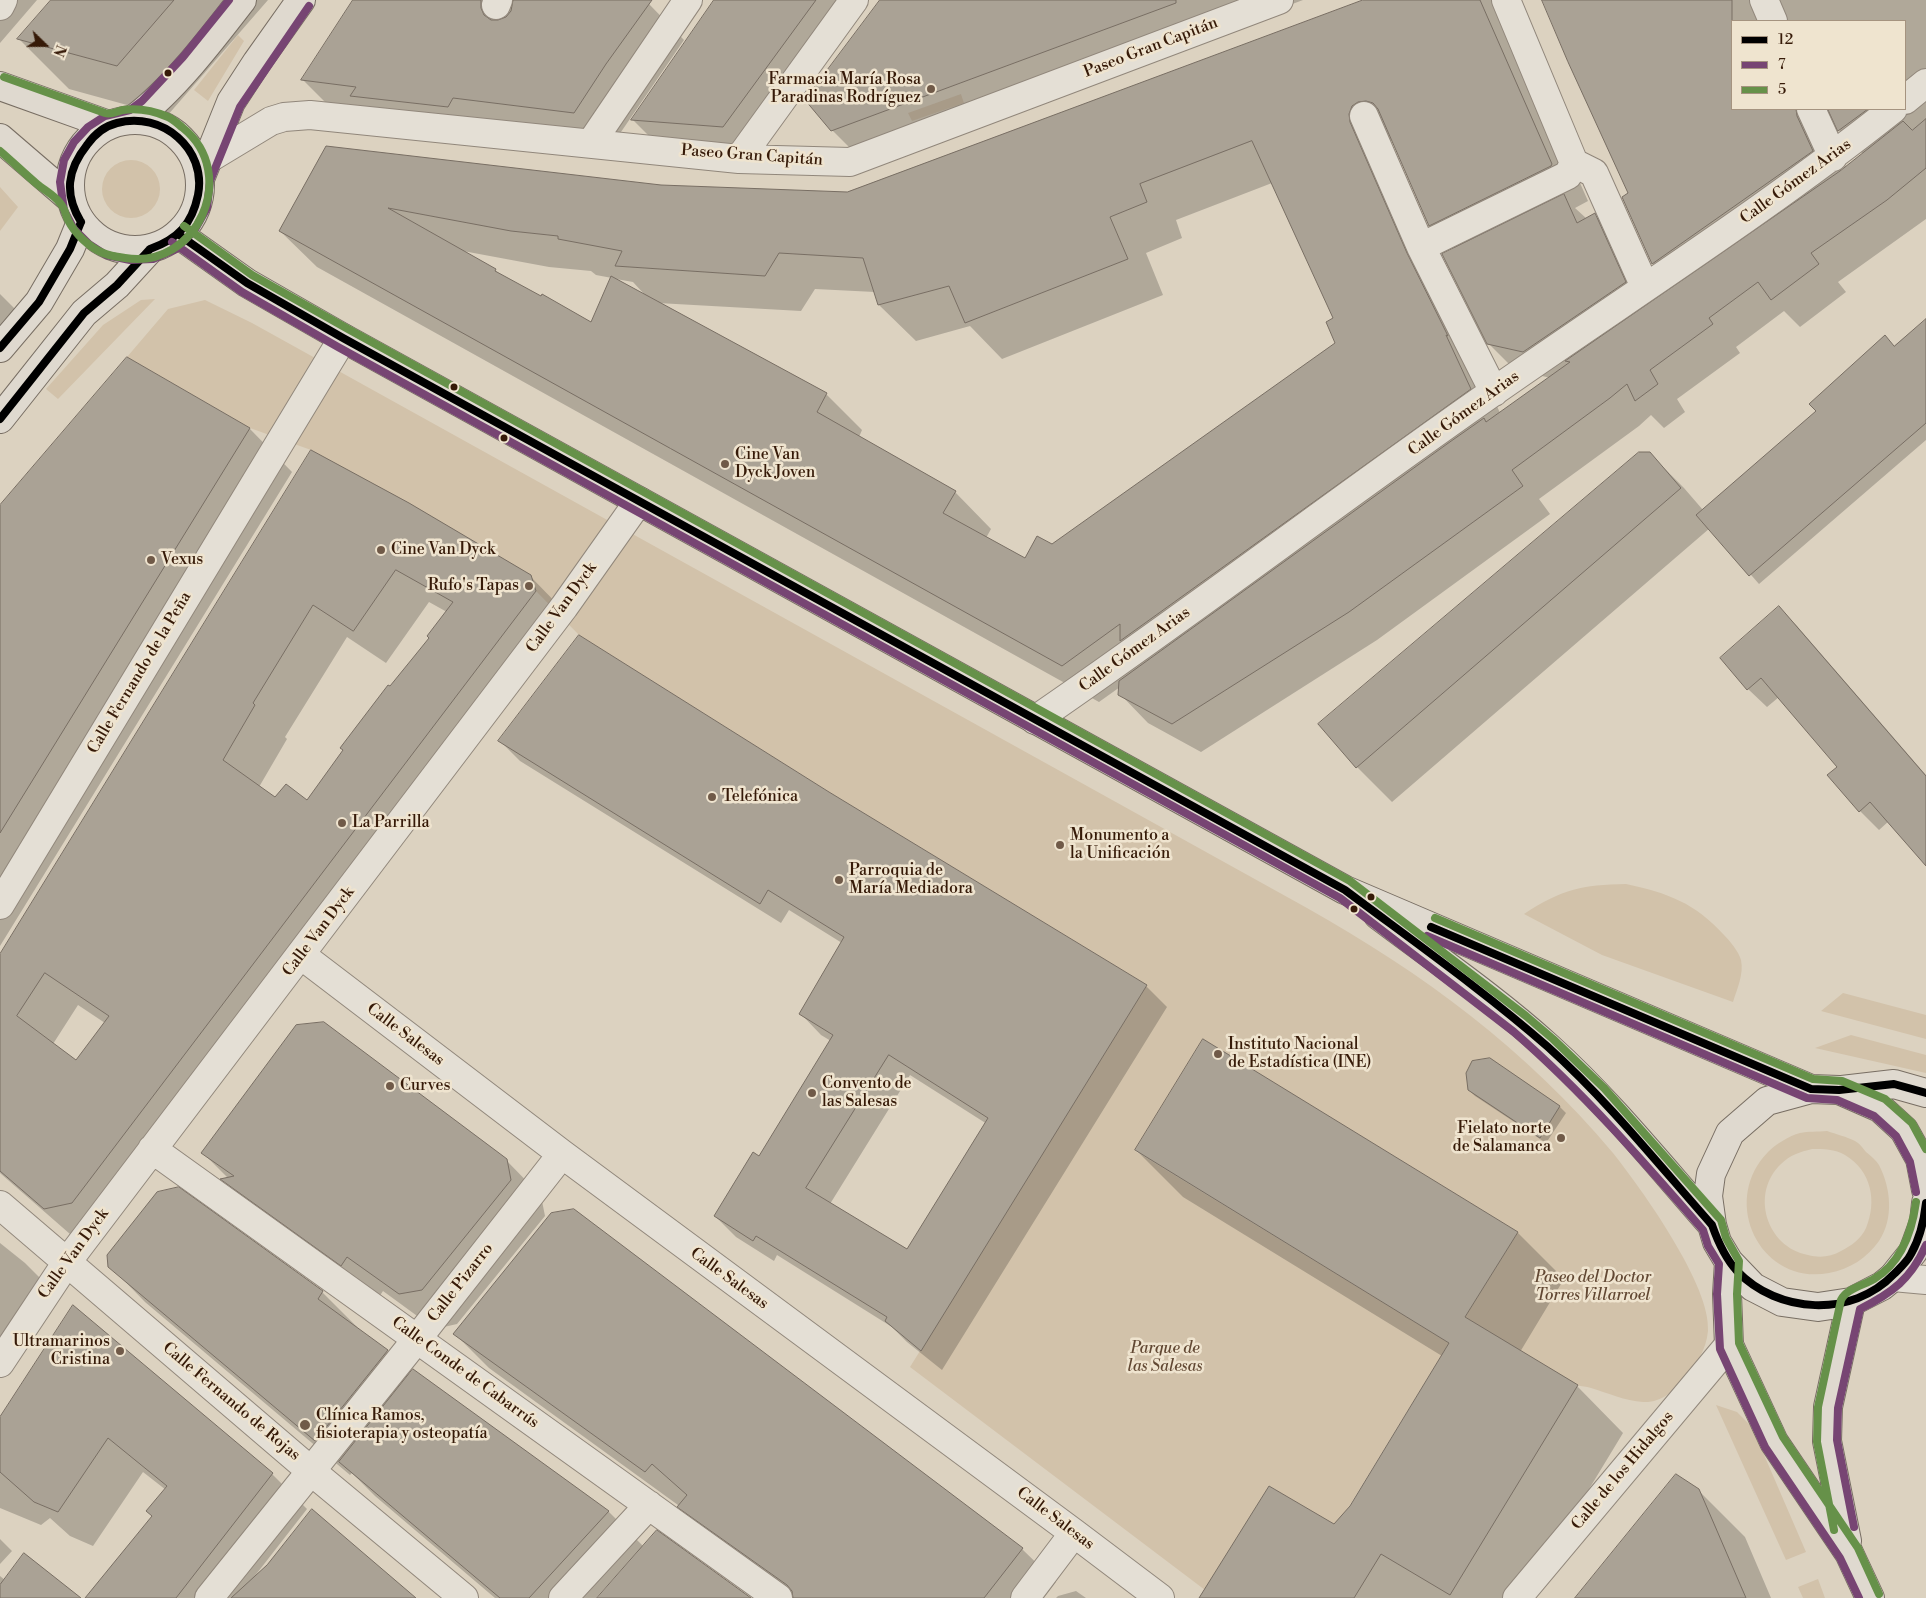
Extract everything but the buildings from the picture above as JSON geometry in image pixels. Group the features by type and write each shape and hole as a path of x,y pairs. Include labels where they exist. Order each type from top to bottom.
{"main road":[{"path":"0,348 39,302 70,249 76,211 70,182 73,164 82,148 94,135 148,109 191,64 242,0"},
{"path":"0,138 76,211 95,236 111,246 131,250 150,249 160,246 178,234 193,215 204,169 231,102 301,0"},
{"path":"0,86 122,122 150,121 166,127 179,136 190,149 197,163 204,169"},
{"path":"178,234 248,283 343,338 602,479 639,502 1344,890 1811,1089"},
{"path":"0,419 84,314 117,285 150,249"},
{"path":"1344,890 1477,990 1548,1047 1597,1094 1712,1225"},
{"path":"1926,1093 1894,1084 1840,1090 1811,1089 1767,1101 1730,1133 1711,1174 1708,1196 1712,1225 1728,1262 1754,1286 1782,1302 1818,1307 1851,1302 1882,1286 1893,1277 1913,1252 1924,1222 1926,1203"},
{"path":"1840,1090 1880,1108 1904,1130 1920,1159 1926,1190"},
{"path":"1728,1262 1729,1345 1774,1442 1849,1553 1870,1598"},
{"path":"1849,1553 1827,1441 1828,1407 1851,1302"}],"street":[{"path":"0,6 3,0"},
{"path":"591,143 688,0"},
{"path":"739,159 854,0"},
{"name":"Paseo Gran Capitán","path":"204,169 271,121 310,115 739,159 850,162 1279,0"},
{"path":"1506,0 1574,163 1594,173 1645,287"},
{"path":"1764,0 1773,20"},
{"path":"1906,99 1926,83"},
{"path":"1811,110 1833,157"},
{"name":"Calle Gómez Arias","path":"1035,720 1102,674 1494,392 1833,157 1893,110"},
{"path":"1364,116 1421,247 1494,392"},
{"path":"1421,247 1568,175 1574,163"},
{"name":"Calle Fernando de la Peña","path":"0,905 343,338"},
{"name":"Calle Van Dyck","path":"0,1363 66,1262 564,607 639,502"},
{"name":"Calle Salesas","path":"301,955 562,1154 1160,1598"},
{"name":"Calle Conde de Cabarrús","path":"152,1149 778,1598"},
{"name":"Calle Pizarro","path":"209,1598 417,1339 562,1154"},
{"name":"Calle Fernando de Rojas","path":"0,1205 464,1598"},
{"path":"1893,1277 1926,1280"},
{"name":"Calle de los Hidalgos","path":"1516,1598 1729,1345"},
{"path":"563,1598 649,1505"},
{"path":"1025,1598 1074,1533"}],"green space":[{"path":"238,35 244,41 208,101 194,90"},
{"path":"961,94 964,103 912,121 908,113"},
{"path":"125,160 137,160 147,164 156,173 160,195 152,210 137,218 125,218 115,214 106,205 102,195 102,183 106,173 115,164"},
{"path":"0,187 18,207 0,231"},
{"path":"155,299 58,399 46,389 103,325 141,300"},
{"name":"Paseo del Doctor Torres Villarroel","path":"205,300 252,323 1307,908 1350,933 1432,987 1509,1047 1545,1080 1580,1115 1613,1153 1640,1189 1687,1265 1699,1290 1706,1312 1707,1338 1703,1351 1693,1368 1676,1388 1656,1401 1630,1400 1589,1387 1579,1386 1565,1379 1465,1317 1518,1232 1203,1039 1135,1151 1449,1343 1337,1526 1269,1486 1205,1590 910,1367 1147,985 829,792 579,635 536,591 311,450 250,428 127,357 168,309"},
{"path":"1626,884 1655,891 1680,901 1702,915 1726,937 1738,954 1742,965 1740,981 1733,1002 1602,955 1524,914 1550,899 1573,890 1584,887"},
{"path":"1843,993 1926,1015 1926,1039 1821,1011"},
{"path":"1851,1035 1926,1055 1926,1073 1815,1048"},
{"path":"1827,1131 1855,1141 1876,1161 1886,1183 1889,1213 1884,1232 1879,1241 1863,1258 1851,1266 1837,1271 1805,1274 1784,1267 1767,1254 1755,1236 1748,1216 1747,1194 1754,1172 1771,1149 1796,1134","holes":["1812,1149 1837,1152 1854,1162 1866,1178 1871,1198 1869,1218 1866,1228 1859,1239 1837,1253 1821,1257 1794,1250 1782,1241 1773,1230 1767,1217 1765,1203 1766,1189 1772,1176 1781,1164 1795,1154"]},
{"path":"1716,1405 1737,1412 1752,1427 1806,1552 1786,1560"},
{"path":"1818,1579 1825,1598 1803,1598 1798,1587"}],"transit line":[{"name":"7","path":"229,0 183,57 142,101 130,110 105,116 88,127 74,142 64,160 60,182 64,210 74,229 89,244 106,255 130,260 153,259 176,249 194,231 207,208 210,181 240,107 309,6"},
{"name":"5","path":"0,151 58,200 74,230 83,240 98,250 114,256 151,258 172,249 190,234 202,215 209,193 208,169 200,147 183,128 170,118 157,113 129,109 105,113 4,77"},
{"name":"12","path":"81,222 72,202 70,182 80,154 93,138 100,131 117,123 134,121 150,123 165,128 178,137 188,149 195,163 199,178 198,195 192,214 182,229 176,235 150,249"},
{"name":"12","path":"0,348 39,302 70,249 81,222"},
{"name":"5","path":"184,226 252,275 348,329 1350,881 1526,1016 1604,1088 1721,1220 1726,1238 1739,1261 1737,1294 1739,1343 1783,1437 1858,1548 1879,1594"},
{"name":"12","path":"178,234 247,283 343,338 1345,890 1499,1006 1548,1047 1633,1134 1712,1225 1719,1244 1737,1271 1754,1285 1773,1296 1815,1305 1837,1304 1858,1298 1877,1288 1908,1260 1919,1236 1926,1203"},
{"name":"7","path":"172,242 242,292 338,347 1340,898 1514,1032 1588,1103 1703,1230 1708,1246 1719,1264 1717,1294 1720,1349 1765,1447 1840,1558 1859,1598"},
{"name":"12","path":"0,419 84,313 117,285 150,249"},
{"name":"5","path":"1435,918 1813,1079 1842,1081 1885,1099 1912,1123 1926,1149"},
{"name":"12","path":"1431,927 1811,1089 1839,1090 1894,1084 1926,1093"},
{"name":"7","path":"1427,936 1807,1098 1837,1100 1874,1116 1896,1136 1910,1162 1916,1192"},
{"name":"5","path":"1834,1530 1817,1442 1818,1407 1841,1300 1847,1293 1874,1279 1883,1272 1898,1255 1912,1224 1916,1202"},
{"name":"7","path":"1854,1527 1837,1440 1838,1408 1860,1309 1882,1297 1899,1284 1914,1267 1926,1245"}],"place":[{"name":"Farmacia María Rosa Paradinas Rodríguez","path":"931,89"},
{"name":"Cine Van Dyck Joven","path":"725,464"},
{"name":"Cine Van Dyck","path":"381,550"},
{"name":"Vexus","path":"151,560"},
{"name":"Rufo's Tapas","path":"529,586"},
{"name":"Telefónica","path":"712,797"},
{"name":"La Parrilla","path":"342,823"},
{"name":"Monumento a la Unificación","path":"1060,845"},
{"name":"Parroquia de María Mediadora","path":"839,880"},
{"name":"Instituto Nacional de Estadística (INE)","path":"1218,1054"},
{"name":"Curves","path":"390,1086"},
{"name":"Convento de las Salesas","path":"812,1093"},
{"name":"Fielato norte de Salamanca","path":"1561,1138"},
{"name":"Ultramarinos Cristina","path":"120,1351"},
{"name":"Clínica Ramos, fisioterapia y osteopatía","path":"305,1425"}],"park label":[{"name":"Parque de las Salesas","path":"1165,1358"}]}
